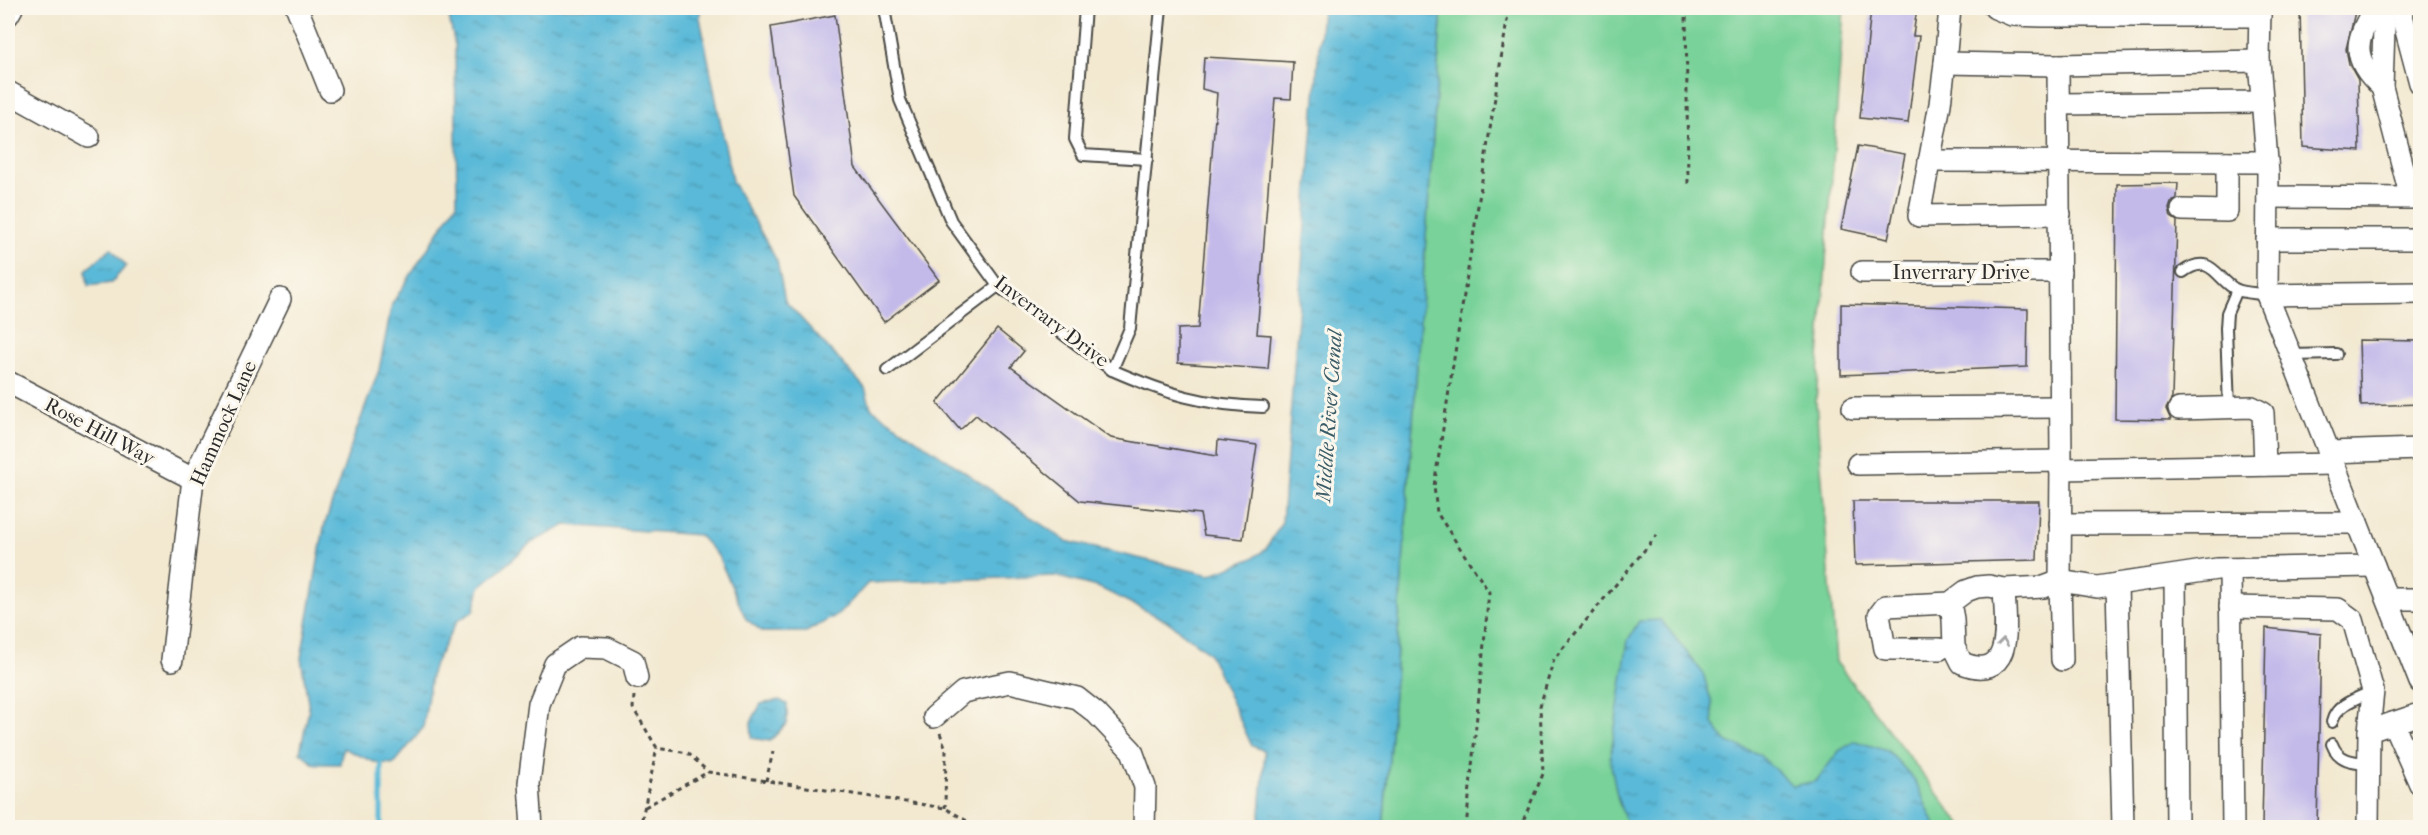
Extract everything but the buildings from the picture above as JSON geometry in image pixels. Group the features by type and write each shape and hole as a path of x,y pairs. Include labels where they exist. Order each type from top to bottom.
{"street":[{"path":"8,15 12,8"},
{"path":"297,8 330,90"},
{"path":"1950,8 1940,104 1919,216 2060,214"},
{"path":"1995,8 2012,15 2043,16 2260,12 2259,61 2268,197 2267,295 2374,566 2416,658 2421,682"},
{"path":"2268,197 2416,198 2382,87 2369,76 2360,59 2361,29 2377,8"},
{"path":"2400,8 2421,83"},
{"path":"1945,63 2058,65 2259,61"},
{"path":"2058,65 2062,660"},
{"path":"8,92 89,137"},
{"path":"2058,104 2262,102"},
{"path":"1929,161 2267,162"},
{"path":"2182,210 2227,211 2227,162"},
{"path":"2267,239 2421,239"},
{"name":"Inverrary Drive","path":"1862,272 2060,273"},
{"path":"2267,295 2421,293"},
{"name":"Hammock Lane","path":"172,660 193,479 280,299"},
{"name":"Rose Hill Way","path":"8,382 193,479"},
{"path":"1853,408 2060,406"},
{"path":"2179,409 2252,407 2263,413 2265,465"},
{"path":"1858,464 2265,465 2421,448"},
{"path":"2060,524 2357,523"},
{"path":"1940,649 1885,649 1879,615 1886,606 1950,603 1977,586 2004,589 2044,587 2060,581 2097,587 2230,569 2374,566"},
{"path":"2230,569 2233,828"},
{"path":"2175,576 2177,828"},
{"path":"2117,584 2122,828"},
{"path":"1950,603 1956,656 1962,663 1983,668 1993,664 2000,657 2005,646 2004,589"},
{"path":"2388,599 2421,599"},
{"path":"2230,607 2338,609 2353,620 2373,692 2368,763 2368,828"},
{"path":"532,828 529,783 539,704 555,664 580,647 607,648 633,661 637,678"},
{"path":"934,717 963,692 1010,682 1077,698 1096,713 1132,751 1145,787 1144,828"},
{"path":"2370,731 2421,714"},
{"path":"2393,723 2421,784"}],"lane":[{"name":"Inverrary Drive","path":"884,8 900,100 951,221 998,286 1112,370 1130,328 1161,8"},
{"path":"1085,8 1075,139 1083,155 1147,159"},
{"path":"2184,272 2190,267 2200,265 2214,268 2237,290 2267,295"},
{"path":"887,370 998,286"},
{"path":"2229,408 2227,313 2237,290"},
{"path":"2291,354 2336,354"},
{"path":"1112,370 1185,398 1225,405 1263,406"},
{"path":"2332,722 2333,716 2343,706 2373,692"},
{"path":"2332,744 2339,756 2346,760 2368,763"}],"path":[{"path":"1466,828 1490,592 1437,513 1434,486 1509,8"},
{"path":"1686,8 1688,184"},
{"path":"1520,828 1543,774 1540,706 1554,659 1657,535"},
{"path":"637,678 633,708 657,748 640,828"},
{"path":"934,717 946,749 945,808"},
{"path":"657,748 688,753 708,772 945,808 979,828"},
{"path":"766,781 773,752"},
{"path":"645,807 708,772"}],"green space":[{"path":"1442,8 1844,8 1816,402 1836,662 1963,827 1383,828"}],"water":[{"name":"Middle River Canal","path":"447,8 700,8 700,18 732,181 777,261 785,301 865,388 871,408 1066,541 1210,575 1251,559 1266,549 1282,522 1322,8 1442,8 1383,827 1259,827 1265,751 1252,746 1209,653 1167,621 1100,588 1055,576 868,583 839,614 806,632 763,632 746,619 718,556 699,535 566,525 531,543 480,587 474,611 457,621 432,669 423,728 394,764 374,762 343,748 340,764 314,764 300,752 309,709 301,658 324,527 379,370 392,304 457,203 455,45"},
{"path":"111,248 126,266 111,283 88,286 86,270"},
{"path":"1661,620 1703,673 1712,704 1713,723 1725,741 1758,754 1793,786 1816,781 1839,751 1855,741 1888,751 1914,779 1936,827 1628,827 1618,800 1610,760 1628,640 1639,621"},
{"path":"779,700 787,704 787,723 770,741 752,738 751,722 761,704"}],"waterway":[{"path":"381,762 381,828"}]}
